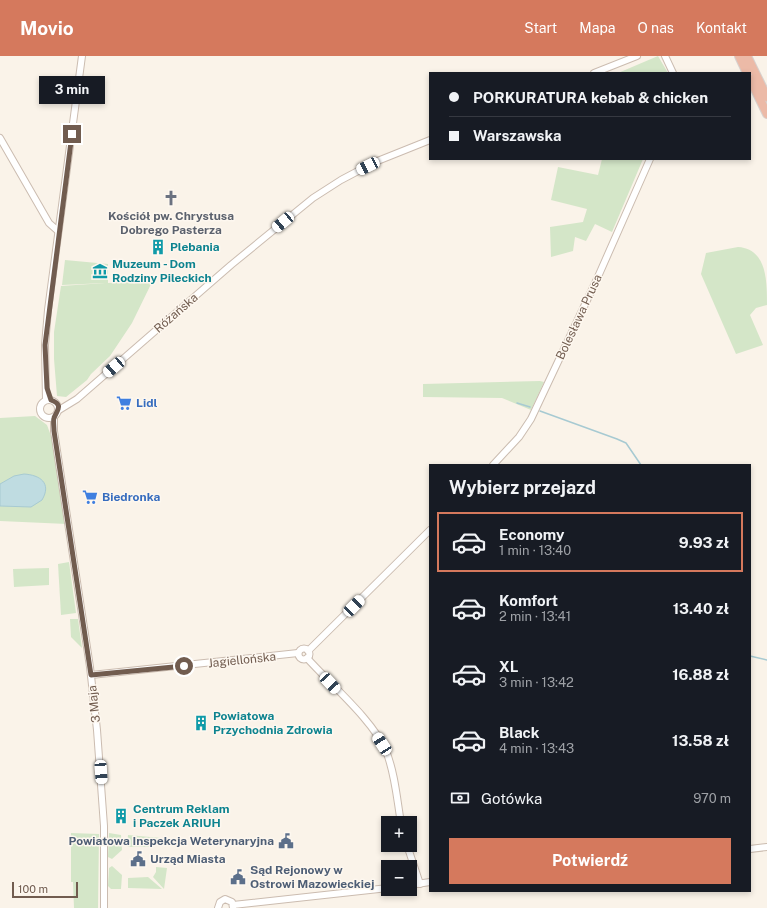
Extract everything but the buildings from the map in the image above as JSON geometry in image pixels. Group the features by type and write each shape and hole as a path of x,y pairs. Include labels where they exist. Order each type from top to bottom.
{"highway":[{"path":"739,56 747,72"},
{"path":"747,56 767,97"},
{"path":"751,81 767,114"}],"street":[{"path":"49,400 42,404 40,409 43,416 51,418 58,408 49,400 45,345 58,231 82,56"},
{"path":"596,72 636,56"},
{"path":"665,56 673,72"},
{"path":"0,138 49,223 58,231"},
{"name":"Różańska","path":"58,408 68,405 77,399 242,256 313,198 370,164 429,140"},
{"name":"Bolesława Prusa","path":"494,464 519,437 531,419 597,279 650,160"},
{"name":"3 Maja","path":"51,418 91,675 104,815 104,908"},
{"path":"307,658 309,655 308,651 429,531"},
{"path":"307,658 301,659 298,653 302,649 308,651"},
{"name":"Jagiellońska","path":"91,675 298,653"},
{"path":"307,658 367,722 382,744 388,757 400,816"},
{"path":"751,849 767,847"},
{"path":"409,852 420,884"},
{"path":"417,884 429,882"},
{"path":"218,908 220,902 225,899 230,900 233,906 381,889"}],"green space":[{"path":"658,56 667,72 620,72"},
{"path":"602,160 643,160 612,232 595,224 586,241 575,237 573,251 551,257 550,227 583,222 587,209 551,200 558,167 598,175"},
{"path":"738,247 748,249 760,260 767,286 767,305 756,308 750,315 763,345 736,354 701,274 706,253"},
{"path":"65,260 108,264 108,283 153,280 132,323 110,356 91,374 87,380 66,397 57,396 54,359 54,332 61,286 105,283 62,285"},
{"path":"544,382 531,410 502,398 423,397 423,384"},
{"path":"35,416 47,425 51,436 67,524 0,521 0,418"},
{"path":"69,562 76,613 61,615 58,564"},
{"path":"49,568 49,585 14,587 13,569"},
{"path":"70,619 78,619 82,648 71,637"},
{"path":"71,833 99,834 98,908 74,908 73,882 71,882"},
{"path":"109,833 121,835 122,850 112,859 108,857"},
{"path":"128,835 161,839 152,847 129,847 127,846"},
{"path":"112,866 122,875 121,889 111,889 108,886 109,868"},
{"path":"156,867 167,868 164,889 153,877 156,872"},
{"path":"148,877 162,889 128,888 128,878"}],"water":[{"path":"24,474 35,476 43,481 46,489 42,500 31,507 0,506 0,484 14,476"}],"waterway":[{"path":"517,403 530,407"},
{"path":"540,411 626,443 640,464"},
{"path":"751,656 767,660"}],"place":[{"name":"Kościół pw. Chrystusa Dobrego Pasterza","path":"171,198"},
{"name":"Plebania","path":"158,247"},
{"name":"Muzeum - Dom Rodziny Pileckich","path":"100,271"},
{"name":"Lidl","path":"124,403"},
{"name":"Biedronka","path":"90,497"},
{"name":"Powiatowa Przychodnia Zdrowia","path":"201,723"},
{"name":"Centrum Reklam i Paczek ARIUH","path":"121,816"},
{"name":"Powiatowa Inspekcja Weterynaryjna","path":"286,841"},
{"name":"Urząd Miasta","path":"138,859"},
{"name":"Sąd Rejonowy w Ostrowi Mazowieckiej","path":"238,877"}],"route":[{"path":"72,134 48,310 45,353 47,388 51,400 55,402 59,408 58,413 54,418 54,431 91,675 184,666"}]}
